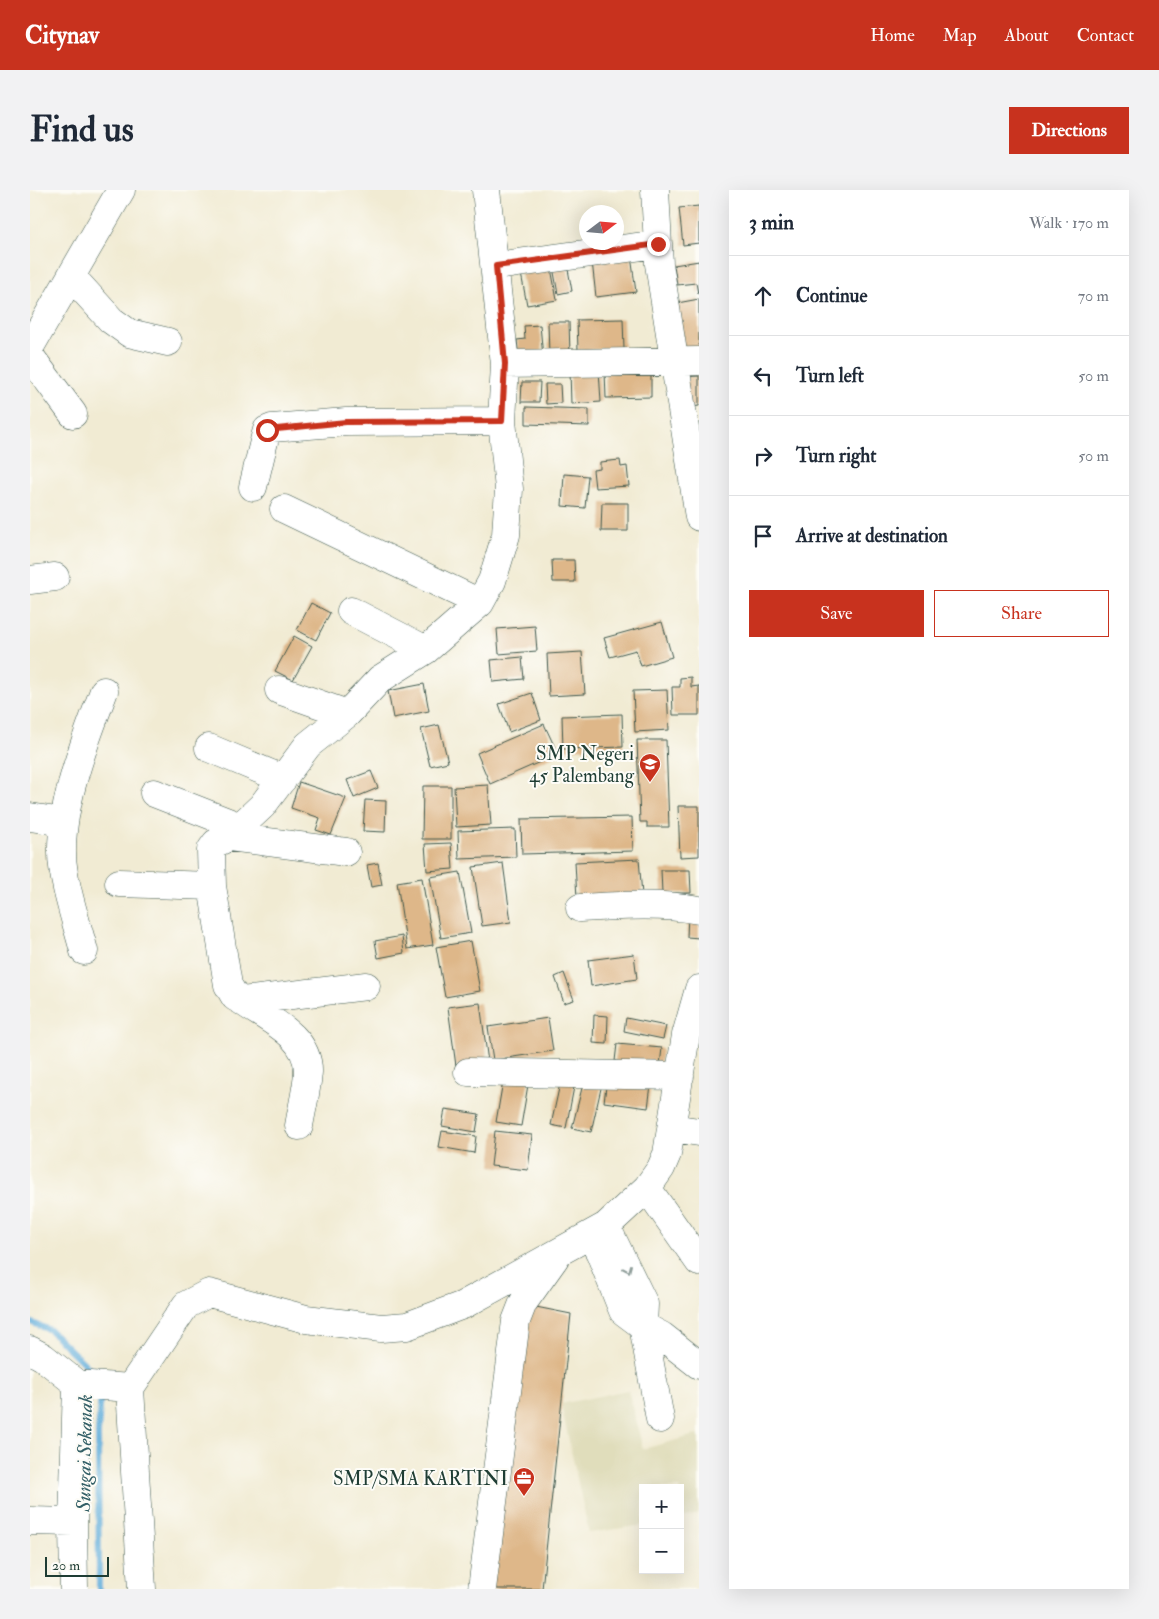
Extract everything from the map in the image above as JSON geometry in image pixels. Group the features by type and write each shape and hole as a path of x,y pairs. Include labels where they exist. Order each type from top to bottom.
{"street":[{"path":"30,348 121,190"},
{"path":"299,1126 308,1070 303,1052 292,1035 235,997 228,986 212,886 211,850 216,843 262,806 308,745 347,714 380,679 426,650 480,603 492,581 506,535 509,489 502,421 505,364 496,266 486,190"},
{"path":"660,192 658,244 686,362 699,516"},
{"path":"496,266 658,244"},
{"path":"72,276 111,320 129,334 168,342"},
{"path":"30,356 73,414"},
{"path":"505,364 686,362"},
{"path":"253,487 267,430 272,428 346,422 502,421"},
{"path":"284,509 480,603"},
{"path":"350,611 426,650"},
{"path":"278,690 347,714"},
{"path":"84,950 62,855 63,822 87,734 104,691"},
{"path":"209,748 283,780"},
{"path":"154,793 233,831 346,852"},
{"path":"30,817 63,822"},
{"path":"119,883 212,886"},
{"path":"580,908 636,906 699,910"},
{"path":"242,1001 366,986"},
{"path":"142,1589 128,1388 186,1305 210,1293 306,1318 381,1328 407,1326 463,1305 598,1230 647,1188 661,1168 667,1154 686,1035 699,989"},
{"path":"468,1072 680,1076"},
{"path":"672,1128 699,1132"},
{"path":"647,1188 699,1262"},
{"path":"598,1230 644,1304 643,1326 660,1419"},
{"path":"482,1589 516,1321 523,1303 556,1254"},
{"path":"643,1326 662,1336 699,1365"},
{"path":"30,1350 43,1356 80,1385 128,1388"},
{"path":"74,1589 73,1522 80,1385"},
{"path":"30,1522 73,1522"}],"shaded area":[{"path":"628,1390 643,1449 699,1434 699,1514 684,1517 684,1484 639,1484 639,1526 589,1533 561,1404"}],"building":[{"path":"699,206 699,243 683,245 679,208"},
{"path":"631,256 636,292 596,297 592,261"},
{"path":"699,261 698,294 696,283 677,285 674,265"},
{"path":"550,263 557,300 527,305 520,268"},
{"path":"567,264 572,291 558,294 553,267"},
{"path":"699,299 699,350 680,353 672,304"},
{"path":"623,319 624,349 578,350 577,320"},
{"path":"548,322 569,322 570,355 549,355"},
{"path":"540,325 543,357 519,359 517,340 525,339 524,326"},
{"path":"599,370 601,402 571,404 570,371"},
{"path":"651,370 651,397 606,398 605,372"},
{"path":"699,376 699,406 682,408 679,377"},
{"path":"522,382 540,382 539,402 521,402"},
{"path":"545,384 560,384 561,403 546,404"},
{"path":"526,407 589,409 589,426 526,424"},
{"path":"620,460 621,467 627,466 629,486 595,488 593,470 600,469 600,462"},
{"path":"564,474 588,476 585,508 562,506"},
{"path":"602,503 628,503 628,531 601,531"},
{"path":"552,560 574,560 575,582 553,582"},
{"path":"311,603 330,613 316,640 297,630"},
{"path":"662,622 672,657 641,666 636,650 610,657 604,638"},
{"path":"535,626 537,651 499,654 497,629"},
{"path":"294,636 312,646 293,680 275,671"},
{"path":"582,652 585,694 549,696 547,654"},
{"path":"522,657 524,679 493,682 491,660"},
{"path":"691,677 691,687 699,686 699,715 673,715 672,687 680,687 680,678"},
{"path":"424,684 429,711 393,718 388,691"},
{"path":"667,690 669,730 635,732 633,691"},
{"path":"532,693 541,720 509,732 499,704"},
{"path":"622,714 623,747 563,749 562,716"},
{"path":"544,724 558,754 490,784 477,753"},
{"path":"439,725 448,762 430,766 421,729"},
{"path":"637,740 666,740 669,827 647,827 647,822 640,822"},
{"path":"371,771 378,788 354,798 347,780"},
{"path":"299,782 346,798 331,835 316,830 320,818 291,808"},
{"path":"488,785 491,825 456,827 454,787"},
{"path":"423,786 451,786 451,839 422,839"},
{"path":"365,800 386,801 385,832 363,831"},
{"path":"678,806 699,806 699,856 680,857"},
{"path":"632,817 633,851 522,854 521,819"},
{"path":"515,829 516,857 459,859 458,831"},
{"path":"451,843 453,869 427,871 425,844"},
{"path":"639,859 642,895 577,899 575,862"},
{"path":"378,863 382,885 371,887 367,865"},
{"path":"503,863 511,922 482,926 473,867"},
{"path":"661,870 690,870 691,893 662,893"},
{"path":"460,872 471,933 441,938 430,877"},
{"path":"422,878 433,945 407,949 397,882"},
{"path":"688,914 699,915 699,938 687,937"},
{"path":"402,936 404,953 378,958 375,941"},
{"path":"471,941 480,991 445,997 436,947"},
{"path":"634,954 637,979 591,986 588,960"},
{"path":"564,973 574,1000 564,1003 555,977"},
{"path":"480,1003 488,1062 456,1066 448,1007"},
{"path":"594,1015 608,1016 607,1044 593,1043"},
{"path":"548,1018 553,1051 493,1060 488,1027"},
{"path":"626,1018 666,1026 663,1039 624,1031"},
{"path":"617,1044 662,1048 660,1065 615,1061"},
{"path":"504,1075 529,1079 521,1126 496,1122"},
{"path":"561,1079 575,1082 566,1128 551,1125"},
{"path":"607,1079 651,1085 648,1108 604,1102"},
{"path":"584,1080 602,1084 591,1132 572,1128"},
{"path":"445,1109 479,1114 476,1132 442,1126"},
{"path":"442,1131 476,1136 474,1153 439,1147"},
{"path":"495,1131 532,1135 528,1170 491,1166"},
{"name":"SMP/SMA KARTINI","path":"526,1305 571,1314 542,1589 486,1589"}],"waterway":[{"name":"Sungai Sekanak","path":"30,1322 50,1330 98,1377"},
{"name":"Sungai Sekanak","path":"99,1589 98,1433 101,1393"}],"place":[{"name":"SMP Negeri 45 Palembang","path":"650,783"},
{"name":"SMP/SMA KARTINI","path":"524,1497"}],"route":[{"path":"267,430 346,422 502,421 505,364 496,266 658,244"}]}
